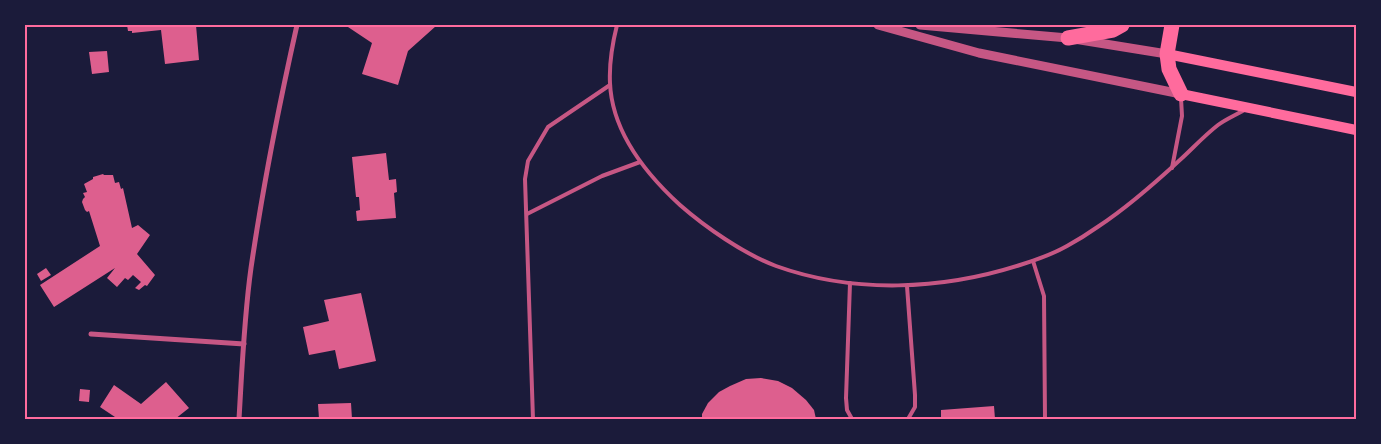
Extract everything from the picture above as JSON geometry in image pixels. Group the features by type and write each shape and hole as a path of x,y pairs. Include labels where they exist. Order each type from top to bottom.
{"highway":[{"path":"1068,38 1113,30 1122,25"},
{"path":"1172,25 1167,54 1169,69 1181,94"}],"main road":[{"path":"1167,54 1356,92"},
{"path":"1181,94 1356,130"}],"street":[{"path":"240,419 251,268 267,168 297,25"},
{"path":"878,25 979,53 1181,94"},
{"path":"920,25 1068,38 1167,54"},
{"path":"91,334 244,344"}],"lane":[{"path":"616,25 610,55 610,85 615,110 624,133 640,162 662,188 691,214 733,244 774,266 819,278 850,283 907,286 955,281 989,275 1033,261 1067,246 1102,224 1172,168 1219,124 1248,108"},
{"path":"533,419 525,179 528,161 548,127 610,85"},
{"path":"1172,168 1182,116 1181,94"},
{"path":"527,214 602,176 640,162"},
{"path":"1033,261 1044,296 1045,419"},
{"path":"850,283 846,398 847,410 852,419"},
{"path":"907,286 915,395 915,407 908,419"}],"building":[{"path":"127,25 196,25 199,60 165,64 161,30 132,33 132,31 128,31"},
{"path":"345,25 436,26 408,51 398,85 362,74 372,43"},
{"path":"107,51 109,72 92,74 89,52"},
{"path":"386,153 389,180 396,179 397,192 394,193 396,218 357,221 356,211 360,210 359,197 356,197 352,157"},
{"path":"103,174 113,175 115,183 119,182 121,189 123,188 132,228 138,225 150,235 137,254 155,275 147,286 145,285 139,290 135,288 141,282 133,275 128,280 125,278 117,287 107,278 115,268 54,307 40,285 100,246 89,211 85,210 82,202 85,197 83,193 87,192 84,184 93,179 93,177"},
{"path":"46,268 51,275 41,281 37,274"},
{"path":"361,293 376,361 339,369 335,350 309,355 303,327 329,321 324,300"},
{"path":"761,378 778,381 792,388 814,410 816,419 702,419 702,414 708,403 719,392 746,379"},
{"path":"166,382 189,408 175,419 118,419 100,407 114,385 141,404"},
{"path":"80,389 90,390 89,402 79,401"},
{"path":"351,403 352,419 319,419 318,404"},
{"path":"994,406 995,419 941,419 941,410"}]}
